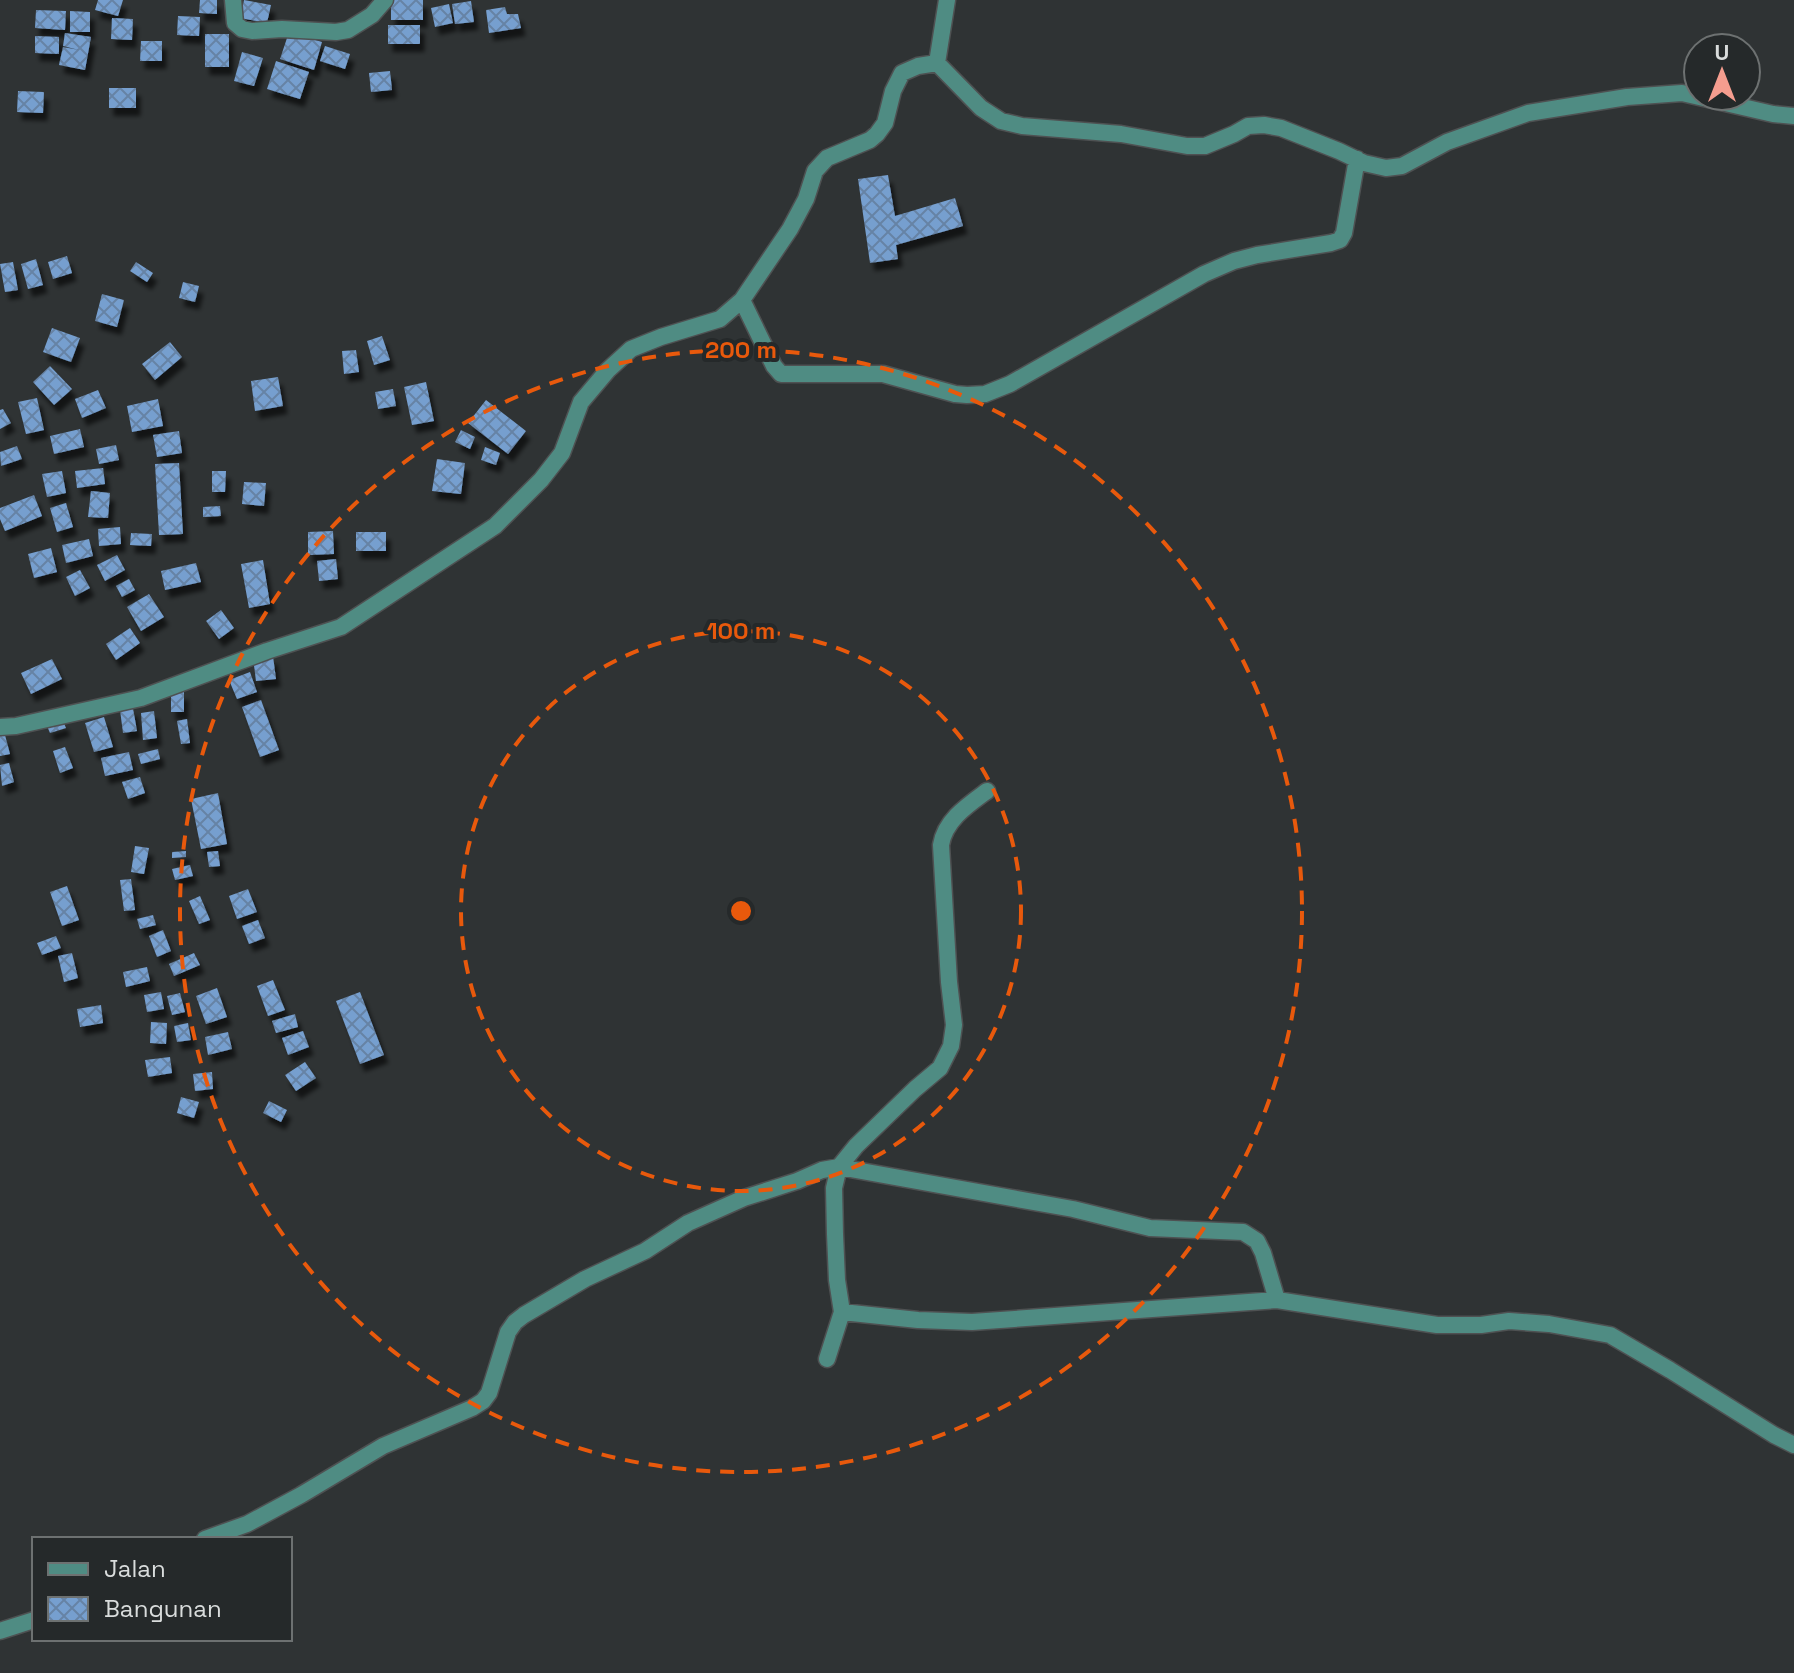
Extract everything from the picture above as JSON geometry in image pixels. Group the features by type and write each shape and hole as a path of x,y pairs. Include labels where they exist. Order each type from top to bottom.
{"street":[{"path":"233,0 235,23 242,29 336,32 348,30 372,15 385,0"},
{"path":"937,63 947,0"},
{"path":"937,63 981,108 1001,121 1022,126 1121,134 1187,146 1205,146 1248,126 1264,125 1281,128 1386,168 1402,166 1447,142 1528,113 1627,97 1682,93 1794,116"},
{"path":"0,727 141,698 341,627 495,526 541,480 562,453 581,402 608,370 631,349 720,319 742,300 790,229 806,199 815,171 827,158 877,134 885,123 893,91 902,73 937,63"},
{"path":"742,300 774,366 781,374 883,374 955,394 985,394 1010,384 1204,274 1257,255 1340,240 1344,233 1357,159"},
{"path":"827,1359 842,1312 837,1280 834,1188 839,1167 856,1146 940,1068 951,1046 954,1025 942,835 962,810 987,791"},
{"path":"211,1537 247,1524 383,1446 483,1401 489,1393 511,1326 524,1315 585,1279 645,1251 702,1216 822,1170 839,1167 1073,1209 1150,1228 1243,1232 1257,1241 1263,1253 1277,1300"},
{"path":"842,1312 972,1322 1277,1300 1437,1325 1481,1325 1509,1321 1549,1324 1610,1335 1794,1445"},
{"path":"0,1631 32,1621"}],"building":[{"path":"98,0 123,0 118,16 95,10"},
{"path":"200,0 217,0 217,14 199,13"},
{"path":"244,0 271,5 267,23 240,18"},
{"path":"391,0 423,0 423,20 391,20"},
{"path":"471,1 474,22 455,24 452,4"},
{"path":"449,4 453,23 435,27 431,8"},
{"path":"505,7 507,14 518,14 521,28 489,33 486,10"},
{"path":"36,10 66,11 65,30 35,28"},
{"path":"70,11 90,12 90,32 70,32"},
{"path":"178,16 200,17 199,36 177,35"},
{"path":"112,18 133,19 132,40 111,39"},
{"path":"388,25 420,25 420,44 388,44"},
{"path":"289,32 322,42 314,70 280,59"},
{"path":"65,33 91,37 85,70 59,65 63,47 79,50 63,46"},
{"path":"205,34 229,34 229,67 205,67"},
{"path":"35,36 59,37 59,54 35,53"},
{"path":"141,41 162,41 162,61 140,61"},
{"path":"325,46 350,54 345,69 320,61"},
{"path":"242,52 263,58 254,86 234,81"},
{"path":"276,61 309,72 300,99 267,89"},
{"path":"390,71 392,90 371,92 369,73"},
{"path":"109,88 136,88 136,108 109,108"},
{"path":"18,91 44,92 43,113 17,112"},
{"path":"888,175 895,216 955,198 963,226 896,245 898,259 870,263 858,179"},
{"path":"67,256 72,273 53,279 48,262"},
{"path":"36,259 43,285 28,289 21,264"},
{"path":"13,262 18,290 5,292 0,264"},
{"path":"136,262 153,273 147,282 130,271"},
{"path":"183,282 199,286 195,302 179,298"},
{"path":"102,294 124,300 117,327 95,321"},
{"path":"52,328 80,338 71,362 43,352"},
{"path":"382,336 390,360 374,365 367,341"},
{"path":"170,342 182,357 155,380 142,364"},
{"path":"356,350 359,372 344,374 342,351"},
{"path":"50,366 72,389 54,405 33,382"},
{"path":"278,377 283,406 255,411 251,381"},
{"path":"426,382 434,421 412,425 404,387"},
{"path":"393,389 396,406 378,409 375,392"},
{"path":"98,390 106,408 82,418 75,399"},
{"path":"37,398 44,430 26,434 18,402"},
{"path":"158,399 163,426 132,432 127,406"},
{"path":"486,400 526,431 508,454 468,423"},
{"path":"3,409 11,423 0,429 0,410"},
{"path":"80,429 84,447 54,454 50,436"},
{"path":"461,430 475,437 470,449 455,442"},
{"path":"179,431 182,453 157,457 153,435"},
{"path":"116,445 119,460 99,464 96,449"},
{"path":"17,446 22,459 1,466 0,452"},
{"path":"485,447 500,453 496,465 481,460"},
{"path":"437,459 465,463 461,494 432,491"},
{"path":"179,463 183,534 159,535 155,464"},
{"path":"103,468 105,484 77,488 75,471"},
{"path":"62,471 66,493 47,497 42,474"},
{"path":"212,471 226,471 225,492 212,492"},
{"path":"244,482 266,483 264,506 242,504"},
{"path":"91,491 110,493 108,518 88,517"},
{"path":"34,495 42,516 5,531 0,508"},
{"path":"66,503 73,527 57,532 50,508"},
{"path":"220,506 221,516 203,517 203,507"},
{"path":"120,527 121,544 99,546 98,529"},
{"path":"333,531 334,554 308,555 308,532"},
{"path":"356,532 386,532 386,551 356,551"},
{"path":"131,533 152,534 151,546 130,545"},
{"path":"89,539 93,556 66,563 62,545"},
{"path":"51,548 57,572 34,578 28,554"},
{"path":"117,555 125,570 105,581 97,565"},
{"path":"336,559 338,579 319,581 317,561"},
{"path":"263,560 270,604 249,608 241,564"},
{"path":"196,563 201,582 165,590 161,571"},
{"path":"80,570 90,588 75,596 66,577"},
{"path":"129,579 135,590 122,597 116,586"},
{"path":"149,594 164,617 141,631 127,607"},
{"path":"221,610 234,628 219,639 206,621"},
{"path":"130,628 140,643 116,660 106,644"},
{"path":"273,656 276,679 256,681 253,658"},
{"path":"52,659 62,679 31,694 21,673"},
{"path":"250,672 257,692 237,699 229,680"},
{"path":"171,692 184,692 184,712 171,712"},
{"path":"261,700 279,750 260,757 242,707"},
{"path":"133,708 137,731 123,733 120,710"},
{"path":"154,711 157,738 143,740 141,713"},
{"path":"104,717 113,747 94,752 85,723"},
{"path":"187,719 190,743 181,744 177,721"},
{"path":"63,721 66,728 50,733 47,726"},
{"path":"5,735 10,754 0,756 0,736"},
{"path":"65,747 73,768 60,773 53,751"},
{"path":"158,749 160,759 141,764 138,754"},
{"path":"129,752 133,770 105,776 101,758"},
{"path":"9,763 14,782 2,786 0,765"},
{"path":"140,777 145,793 128,799 122,782"},
{"path":"218,793 227,844 201,849 191,799"},
{"path":"135,846 149,848 144,874 131,872"},
{"path":"186,851 186,857 172,858 172,852"},
{"path":"218,851 220,866 209,867 207,852"},
{"path":"190,865 193,876 175,880 172,869"},
{"path":"131,879 135,910 124,911 120,880"},
{"path":"67,886 79,920 62,926 50,892"},
{"path":"248,889 257,912 237,919 229,896"},
{"path":"200,896 210,920 199,924 189,901"},
{"path":"153,915 156,925 140,929 137,919"},
{"path":"258,920 265,938 249,944 242,926"},
{"path":"163,930 171,951 157,957 149,936"},
{"path":"56,936 61,948 42,955 37,943"},
{"path":"72,953 78,978 64,982 58,956"},
{"path":"194,953 200,965 174,976 169,964"},
{"path":"147,967 150,981 126,987 123,972"},
{"path":"273,980 285,1010 268,1016 257,986"},
{"path":"217,988 227,1017 206,1024 196,996"},
{"path":"161,992 164,1009 147,1012 144,995"},
{"path":"360,992 384,1055 360,1064 336,1001"},
{"path":"180,993 185,1012 172,1015 167,996"},
{"path":"101,1005 103,1023 80,1027 77,1009"},
{"path":"295,1014 298,1027 276,1033 272,1021"},
{"path":"151,1022 167,1023 166,1044 150,1043"},
{"path":"188,1023 191,1040 177,1042 174,1026"},
{"path":"303,1031 309,1047 288,1055 282,1038"},
{"path":"228,1032 232,1049 208,1055 205,1037"},
{"path":"170,1057 172,1073 148,1077 145,1060"},
{"path":"305,1062 316,1078 296,1091 285,1075"},
{"path":"212,1072 213,1089 195,1091 193,1074"},
{"path":"181,1097 199,1102 194,1118 177,1113"},
{"path":"269,1101 287,1110 281,1122 263,1113"}]}
